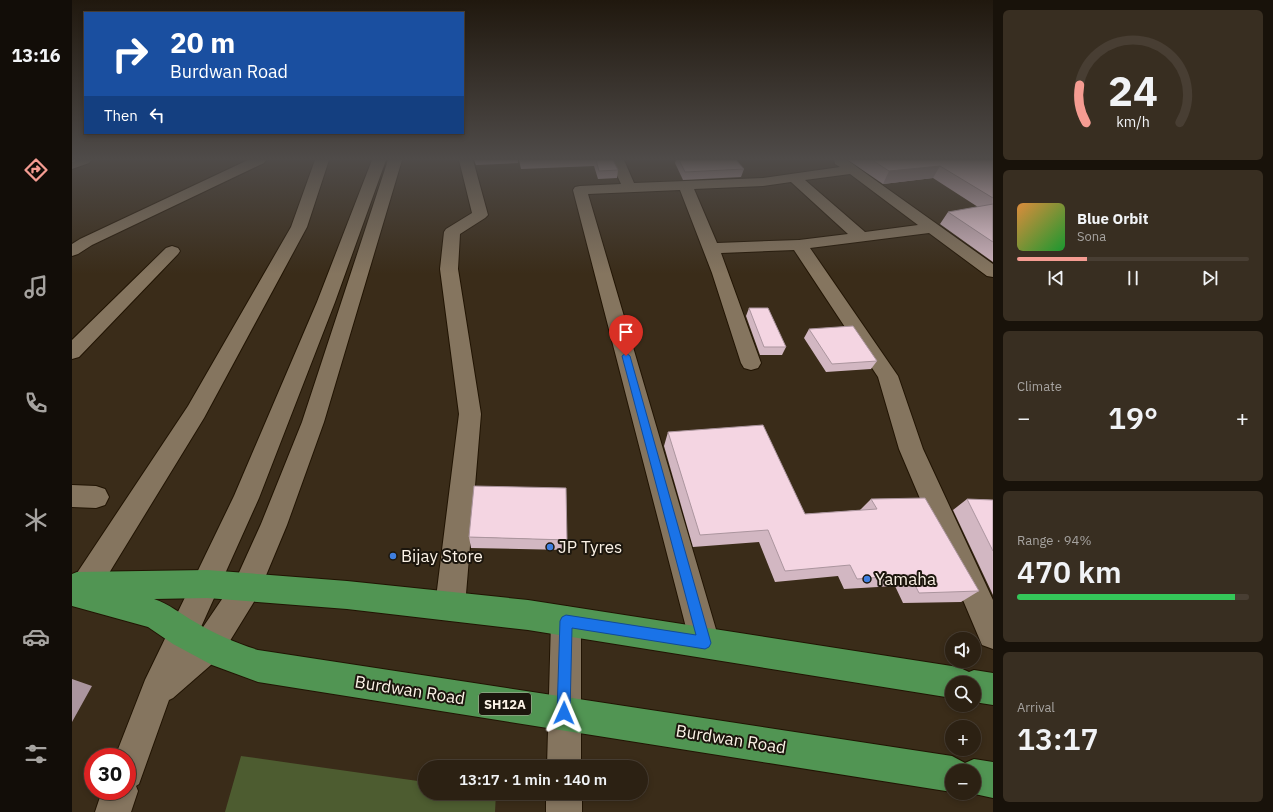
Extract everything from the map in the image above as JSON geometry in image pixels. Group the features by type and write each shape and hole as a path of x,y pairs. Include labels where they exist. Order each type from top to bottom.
{"main road":[{"path":"76,588 207,584 347,595 450,606 528,615 945,681"},
{"name":"Burdwan Road","path":"76,588 155,614 223,654 258,666 945,773"},
{"path":"981,687 993,688"},
{"path":"981,778 993,780"}],"street":[{"path":"72,251 86,242 179,198"},
{"path":"76,588 200,405 299,227 309,198"},
{"path":"197,640 207,584 246,498 320,317 365,198"},
{"path":"136,748 156,691 197,640 247,587 274,525 313,422 383,198"},
{"path":"450,606 470,414 449,269 452,232 480,215 476,198"},
{"path":"582,198 705,643"},
{"path":"691,198 712,248 732,302 751,363"},
{"path":"817,198 861,237"},
{"path":"890,198 993,272"},
{"path":"712,248 799,245 932,228"},
{"path":"799,245 888,376 912,449 993,634"},
{"path":"72,352 172,251"},
{"path":"564,760 566,621"},
{"path":"112,812 117,800"},
{"path":"564,800 564,812"}],"green space":[{"path":"241,756 418,781 418,800 496,800 495,812 225,812"}],"building":[{"path":"993,204 993,242 948,212"},
{"path":"749,308 768,308 786,347 764,347"},
{"path":"853,326 877,361 832,364 809,329"},
{"path":"763,425 805,514 877,509 871,499 925,498 979,591 919,593 910,575 857,579 850,565 785,571 768,530 700,535 668,432"},
{"path":"474,486 566,488 567,540 469,537"},
{"path":"967,499 993,500 993,551"}],"place":[{"name":"JP Tyres","path":"550,547"},
{"name":"Bijay Store","path":"393,556"},
{"name":"Yamaha","path":"867,579"}],"route":[{"path":"564,713 566,621 705,643 626,356"}]}
